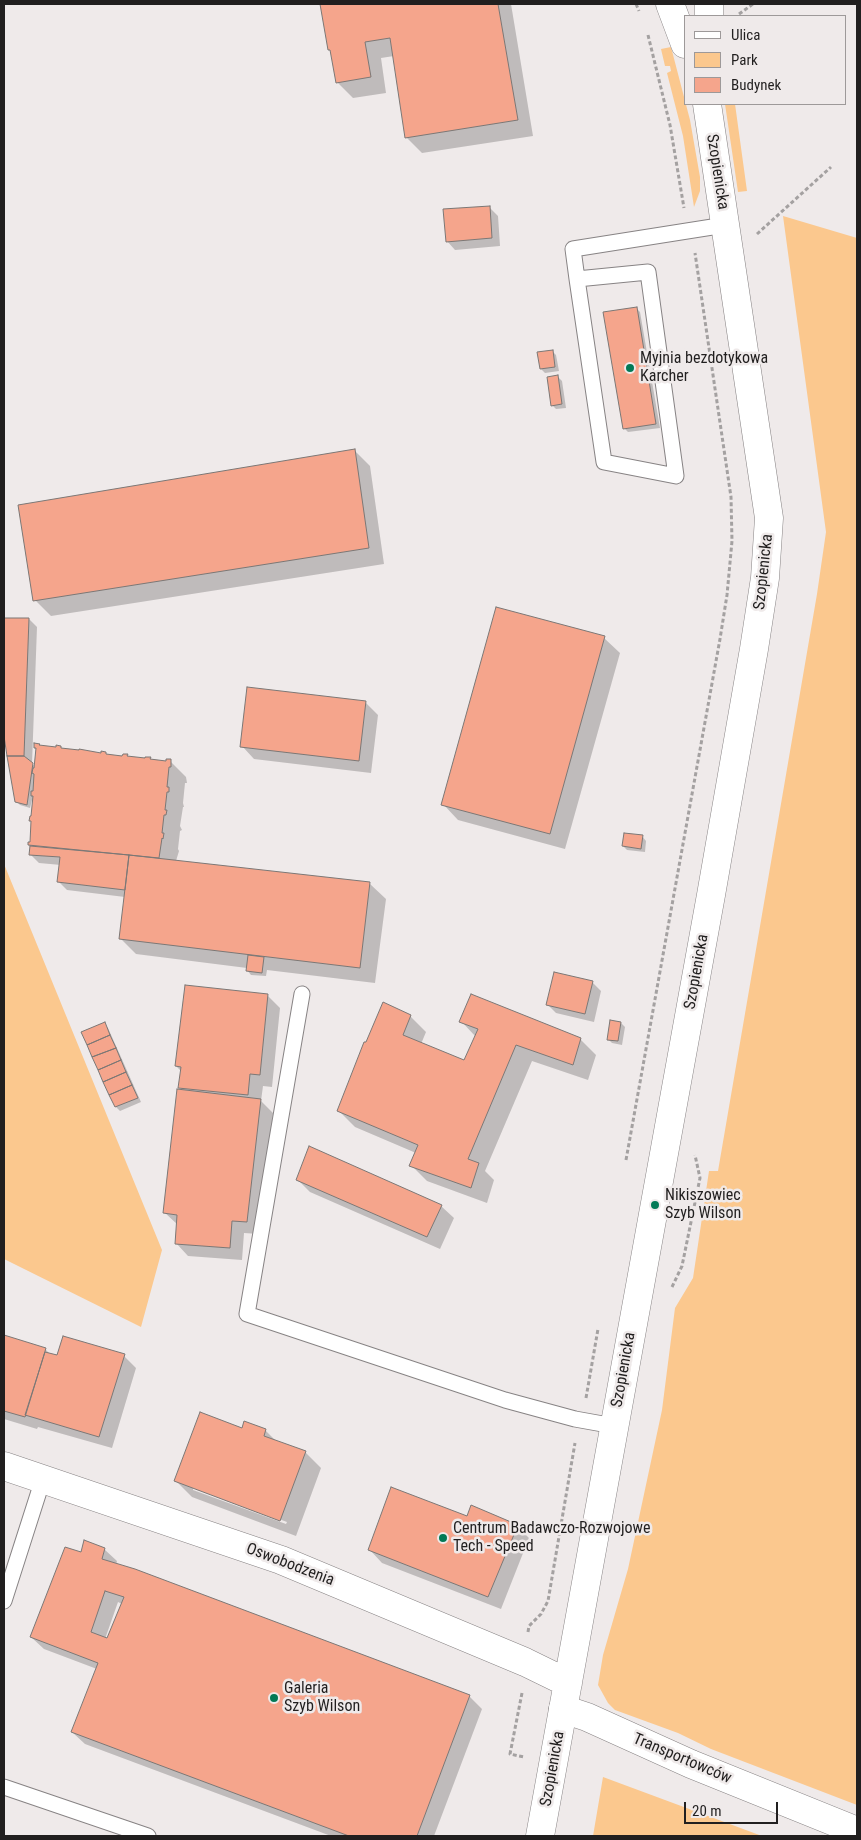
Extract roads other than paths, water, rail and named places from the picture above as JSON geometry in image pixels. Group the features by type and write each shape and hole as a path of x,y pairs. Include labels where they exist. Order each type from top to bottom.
{"street":[{"path":"670,4 684,41"},
{"name":"Szopienicka","path":"540,1836 765,578 769,518 707,105"},
{"name":"Oswobodzenia","path":"4,1466 281,1560 525,1662 566,1696"},
{"name":"Transportowców","path":"566,1696 587,1717 691,1764 857,1831"}],"lane":[{"path":"577,279 648,272 676,476 604,462 577,279 573,249 725,225"},
{"path":"302,994 247,1314 505,1400 580,1421 614,1426"},
{"path":"4,1601 9,1569 43,1479"},
{"path":"4,1787 148,1836"}],"place":[{"name":"Myjnia bezdotykowa Karcher","path":"630,368"},
{"name":"Nikiszowiec Szyb Wilson","path":"655,1205"},
{"name":"Centrum Badawczo-Rozwojowe Tech - Speed","path":"443,1538"},
{"name":"Galeria Szyb Wilson","path":"274,1698"}]}
